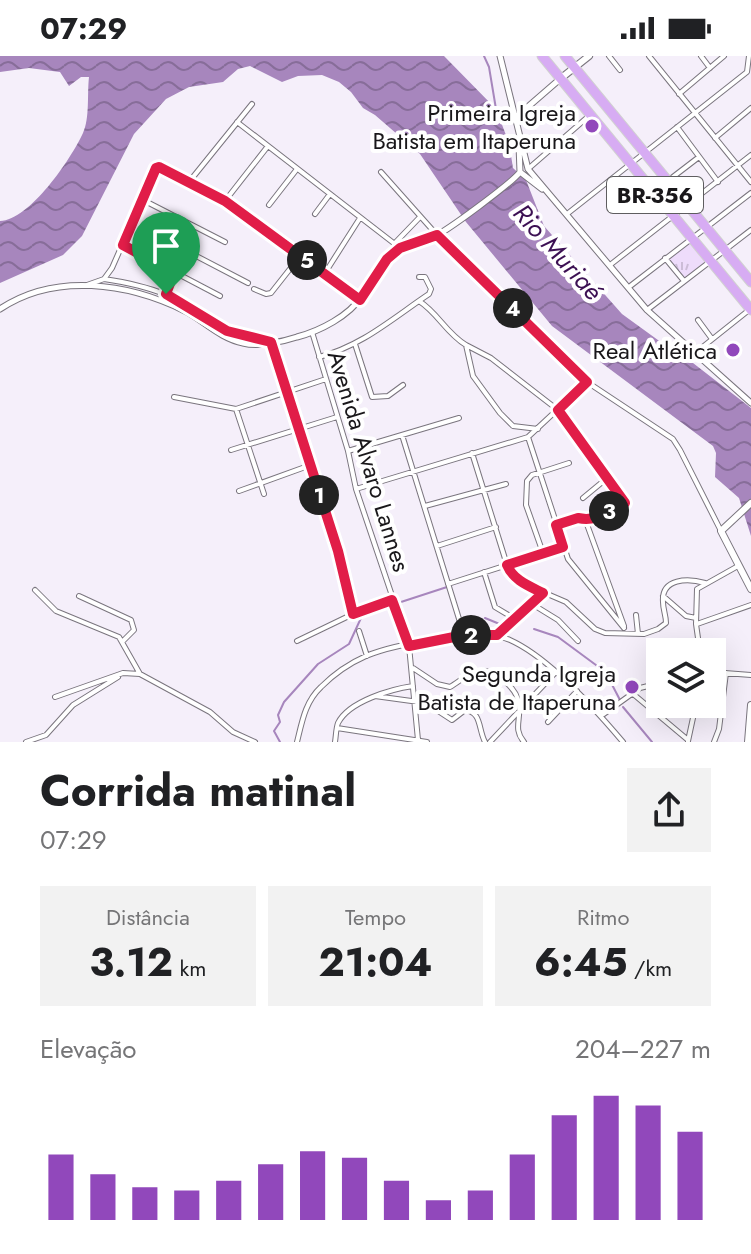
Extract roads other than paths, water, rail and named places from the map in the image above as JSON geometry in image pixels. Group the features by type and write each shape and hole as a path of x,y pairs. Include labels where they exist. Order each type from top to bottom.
{"highway":[{"name":"BR-356","path":"542,56 751,309"},
{"name":"BR-356","path":"565,56 751,282"},
{"path":"590,115 604,103"}],"main road":[{"path":"560,79 589,56"},
{"path":"751,503 721,531 751,589"},
{"path":"748,742 751,705"}],"street":[{"path":"500,56 528,169 647,310 751,403"},
{"path":"609,56 620,70"},
{"path":"649,56 751,182"},
{"path":"701,56 710,68"},
{"path":"679,94 724,56"},
{"path":"567,214 747,72 749,56"},
{"path":"515,118 560,79"},
{"path":"189,182 252,104"},
{"path":"715,138 751,108"},
{"path":"528,169 590,115"},
{"path":"237,122 397,246"},
{"path":"677,127 718,182"},
{"path":"519,174 520,137"},
{"path":"225,201 268,146"},
{"path":"610,265 751,155"},
{"path":"669,181 699,157"},
{"path":"104,279 123,245 156,168 161,167 225,201 360,300"},
{"path":"269,205 297,169"},
{"path":"381,172 437,235 587,382 673,439 721,531"},
{"path":"519,174 549,194"},
{"path":"397,246 437,235 519,174"},
{"name":"BR-356","path":"629,287 751,193"},
{"path":"315,214 330,194"},
{"path":"143,200 225,242"},
{"path":"84,285 133,290 185,312 240,343 296,338 343,315 360,300 420,216"},
{"path":"325,273 361,218"},
{"path":"133,223 248,283"},
{"path":"647,310 751,230"},
{"path":"123,245 220,296"},
{"path":"166,294 186,249"},
{"path":"254,289 271,293 301,255"},
{"path":"665,258 684,281"},
{"path":"319,357 355,344 419,301 431,289 428,279 419,277"},
{"path":"0,309 32,294 104,279 127,282 166,294 227,331 271,342"},
{"path":"419,301 432,310 448,333 491,358 558,410 625,503 595,519 586,521 578,518 556,525"},
{"path":"695,353 751,309"},
{"path":"698,320 712,339"},
{"name":"Avenida Alvaro Lannes","path":"312,332 348,451 356,489 409,646 418,740"},
{"path":"271,342 340,559 353,614"},
{"path":"355,344 372,397 388,396 403,385"},
{"path":"466,345 473,376 500,413 519,428 540,429"},
{"path":"174,397 236,409 326,379"},
{"path":"356,489 528,437 587,382"},
{"path":"236,409 264,494"},
{"path":"231,450 337,417"},
{"path":"348,451 459,418"},
{"path":"402,435 464,635"},
{"path":"528,437 572,566 625,630"},
{"path":"472,453 511,573 524,584 573,607 599,632 609,634 625,630 638,634 655,630 666,623 663,596 668,587 678,580 705,583"},
{"path":"543,553 525,499 528,478 569,463"},
{"path":"239,491 309,465"},
{"path":"583,498 606,479"},
{"path":"425,506 506,484"},
{"path":"586,521 625,630"},
{"path":"437,546 496,527"},
{"path":"448,584 563,547"},
{"path":"698,638 697,589 738,566"},
{"path":"484,572 495,607 515,619"},
{"path":"35,590 56,611 123,641 129,659 140,674 210,712 233,732 255,742"},
{"path":"497,635 543,593"},
{"path":"79,596 131,620 134,630 123,641"},
{"path":"663,596 696,621 751,605"},
{"path":"297,641 353,614 392,600"},
{"path":"532,604 558,620 578,641"},
{"path":"636,615 638,634"},
{"path":"359,631 367,656"},
{"path":"297,742 305,711 319,688 367,656 464,635 497,635 512,641 577,691 623,742"},
{"path":"413,668 437,684 450,687 474,672 489,671 504,681 517,696 517,731 524,742"},
{"path":"375,696 431,705 452,720 465,710 472,711 488,742 555,673"},
{"path":"726,673 751,675"},
{"path":"55,697 120,675 140,674"},
{"path":"26,742 46,735 73,705 120,675"},
{"path":"335,742 337,728 347,713 375,696 396,688 414,686"},
{"path":"601,716 646,686"},
{"path":"548,722 577,691"},
{"path":"632,693 688,741 693,718"},
{"path":"714,742 720,718"},
{"path":"337,728 427,742"}],"water":[{"name":"Rio Muriaé","path":"0,56 444,56 496,109 509,143 513,168 526,180 544,226 622,314 751,408 751,536 739,498 715,477 716,453 713,446 552,326 466,222 420,154 363,108 339,82 322,75 298,76 282,82 250,66 238,69 223,82 189,87 166,99 134,134 82,236 63,255 0,283 0,221 12,218 36,200 69,158 85,127 89,77 81,77 69,86 60,72 29,68 0,72"}],"waterway":[{"path":"484,56 489,67 496,109"},
{"path":"401,602 447,587"},
{"path":"280,742 274,731 280,722 278,715 284,702 318,664 349,644 361,618"},
{"path":"485,618 502,625"},
{"path":"534,629 558,637 600,668 620,700"},
{"path":"623,707 652,742"}],"place":[{"name":"Primeira Igreja Batista em Itaperuna","path":"592,126"},
{"name":"Real Atlética","path":"733,350"},
{"name":"Segunda Igreja Batista de Itaperuna","path":"632,687"}]}
